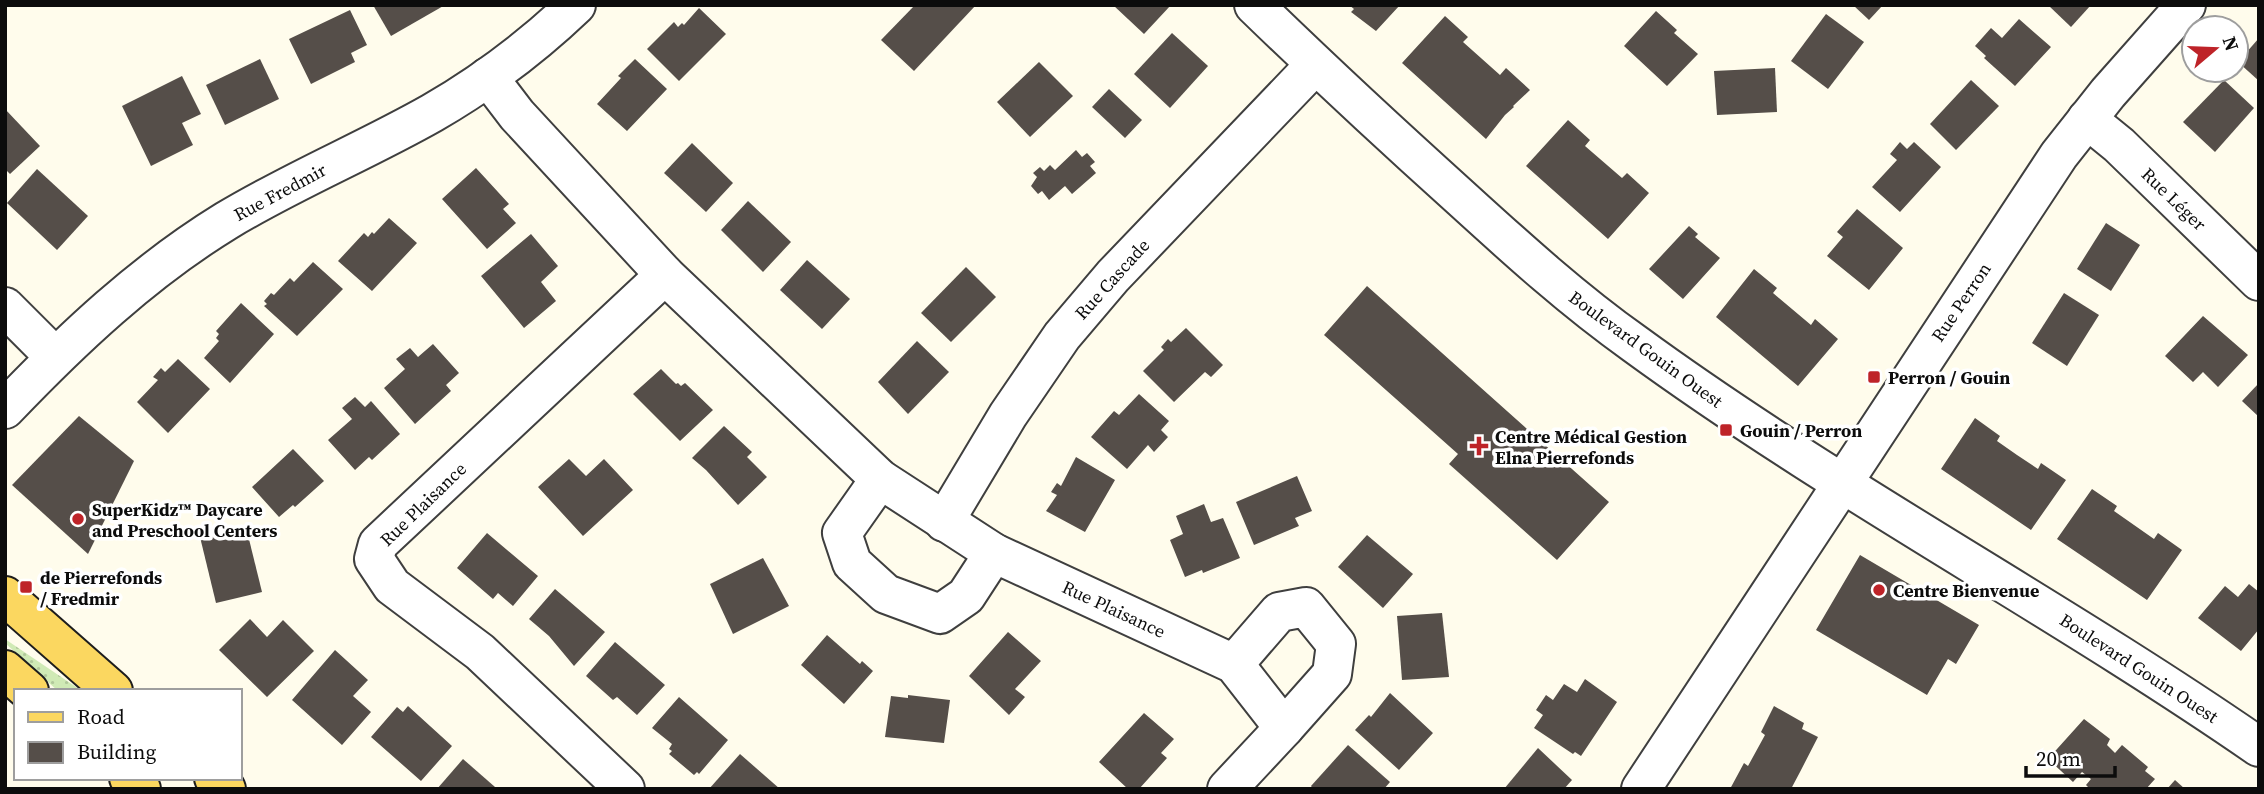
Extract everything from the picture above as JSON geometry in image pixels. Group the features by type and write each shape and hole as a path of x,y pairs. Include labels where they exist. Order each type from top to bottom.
{"main road":[{"path":"5,596 111,689"},
{"path":"5,670 27,689"}],"street":[{"name":"Rue Fredmir","path":"5,409 55,356 154,270 225,222 432,113 488,77 576,5"},
{"name":"Boulevard Gouin Ouest","path":"1254,5 1315,65 1588,310 1691,384 1842,484 2084,632 2259,747"},
{"name":"Rue Perron","path":"1642,789 2059,155 2131,65 2186,5"},
{"name":"Rue Cascade","path":"944,522 1008,415 1062,336 1113,276 1315,65"},
{"name":"Rue Plaisance","path":"488,77 517,115 665,275 880,479 994,553 1234,664 1284,728"},
{"name":"Rue Léger","path":"2087,119 2119,145 2259,281"},
{"name":"Rue Plaisance","path":"625,789 480,652 392,586 374,559 378,544 665,275"},
{"path":"5,307 55,356"},
{"path":"880,479 842,533 852,563 886,594 940,614 967,596 994,553"},
{"path":"1227,789 1332,674 1336,644 1306,607 1279,612 1234,664"}],"green space":[{"path":"5,639 79,689 56,689 5,643"}],"building":[{"path":"373,5 445,5 391,36"},
{"path":"915,5 976,5 914,71 881,40"},
{"path":"1113,5 1171,5 1144,34"},
{"path":"1349,5 1400,5 1376,31 1351,12 1354,9"},
{"path":"1853,5 1883,5 1869,20"},
{"path":"2048,5 2091,5 2071,27"},
{"path":"699,8 726,34 679,81 647,49 674,22 678,27 682,23 684,25"},
{"path":"350,10 367,45 351,53 355,62 311,84 289,39"},
{"path":"1656,11 1677,30 1674,33 1698,54 1667,86 1624,46"},
{"path":"1826,14 1864,42 1828,89 1791,61"},
{"path":"1445,16 1468,37 1463,42 1500,75 1506,68 1530,90 1486,139 1402,63"},
{"path":"2019,19 2051,47 2015,86 1984,58 1986,56 1975,46 1991,28 2002,38"},
{"path":"1172,33 1208,66 1170,108 1134,74"},
{"path":"2259,38 2259,81 2250,73 2250,48"},
{"path":"260,59 279,99 225,125 206,85"},
{"path":"635,59 667,89 627,131 597,104"},
{"path":"1039,62 1073,96 1030,137 997,102"},
{"path":"1775,68 1777,112 1717,115 1714,71"},
{"path":"182,76 201,114 182,123 193,145 151,166 122,106"},
{"path":"1971,80 1999,106 1956,150 1930,124"},
{"path":"2220,84 2228,84 2254,108 2215,152 2183,122"},
{"path":"1109,89 1142,120 1125,138 1092,107"},
{"path":"5,109 40,146 10,174 5,169"},
{"path":"1568,120 1590,140 1585,146 1622,178 1627,173 1649,193 1608,239 1526,166"},
{"path":"1900,142 1907,149 1914,142 1941,167 1900,212 1872,187 1897,160 1890,154"},
{"path":"692,143 733,183 706,212 664,173"},
{"path":"1076,150 1082,157 1087,153 1095,162 1090,166 1096,173 1072,194 1065,186 1049,200 1042,191 1038,194 1031,186 1037,177 1033,173 1040,167 1044,171 1050,165 1055,170"},
{"path":"476,168 509,204 503,209 516,223 487,249 442,199"},
{"path":"37,169 88,216 57,250 7,203"},
{"path":"748,201 791,242 763,272 721,230"},
{"path":"1857,209 1903,248 1869,290 1827,256 1843,237 1837,232"},
{"path":"389,218 417,243 372,291 338,261 364,233 368,237 372,232 374,234"},
{"path":"2106,223 2140,245 2111,291 2077,269"},
{"path":"1689,226 1698,234 1695,237 1720,258 1683,299 1649,269"},
{"path":"531,234 558,266 541,282 556,301 524,328 481,276"},
{"path":"807,260 850,299 822,329 780,290"},
{"path":"313,262 343,289 297,336 264,306 267,304 264,301 271,293 274,295 290,278 294,282"},
{"path":"966,267 996,297 951,342 921,313"},
{"path":"1754,269 1777,288 1773,293 1811,325 1815,319 1838,339 1798,386 1716,317"},
{"path":"1367,286 1609,502 1557,560 1449,464 1458,454 1324,335"},
{"path":"2064,293 2099,315 2067,366 2032,343"},
{"path":"241,303 274,334 230,383 204,358 219,341 216,331"},
{"path":"2203,316 2248,355 2218,387 2203,372 2193,382 2165,356"},
{"path":"1186,328 1223,365 1211,377 1205,372 1174,402 1143,371 1164,350 1161,347 1168,339 1171,342"},
{"path":"917,341 949,372 908,414 878,382"},
{"path":"433,344 459,373 446,385 451,391 415,424 384,388 405,369 396,359 410,348 418,357"},
{"path":"178,359 210,389 168,433 137,402 158,380 153,377 161,368 165,372"},
{"path":"661,369 676,384 681,386 685,383 713,410 680,441 633,394"},
{"path":"2259,383 2259,417 2242,401"},
{"path":"1139,394 1169,421 1161,430 1168,437 1154,452 1148,445 1127,469 1091,437 1114,411 1119,415"},
{"path":"355,397 365,407 371,401 400,434 372,460 369,457 355,470 328,440 352,419 342,408"},
{"name":"SuperKidz™ Daycare and Preschool Centers","path":"79,416 134,461 88,554 12,485"},
{"path":"1975,418 2000,436 1997,441 2017,455 2038,469 2041,463 2066,480 2031,530 1941,469"},
{"path":"724,426 752,452 747,457 767,477 738,505 692,458"},
{"path":"293,449 324,481 295,507 293,505 279,517 252,487"},
{"path":"1076,457 1115,480 1085,532 1046,511 1057,495 1051,492 1057,483 1061,486"},
{"path":"569,459 586,476 604,459 633,490 583,536 538,487"},
{"path":"1297,476 1312,511 1295,518 1299,526 1254,545 1236,502"},
{"path":"2092,489 2117,506 2114,511 2154,539 2158,533 2182,550 2147,600 2057,539"},
{"path":"1204,504 1211,522 1223,518 1240,558 1185,577 1170,540 1183,534 1176,516"},
{"path":"246,527 262,592 216,603 200,537"},
{"path":"487,533 538,576 513,606 498,593 493,599 457,568"},
{"path":"1367,535 1413,574 1383,608 1338,567"},
{"name":"Centre Bienvenue","path":"1860,555 1979,625 1956,664 1948,659 1927,695 1816,630"},
{"path":"763,558 789,606 733,634 710,584"},
{"path":"2249,584 2259,592 2259,629 2241,651 2198,618 2225,586 2238,597"},
{"path":"555,589 605,632 574,666 549,636 529,619"},
{"path":"1442,613 1449,677 1402,680 1397,616"},
{"path":"250,619 267,637 283,620 314,651 267,697 219,650"},
{"path":"1008,632 1041,661 1015,689 1025,697 1009,715 969,676"},
{"path":"827,635 860,664 862,661 873,671 844,704 801,665"},
{"path":"615,642 665,685 637,715 617,697 613,700 586,676"},
{"path":"335,650 368,680 353,696 371,712 342,745 292,700"},
{"path":"1585,679 1617,702 1581,756 1575,752 1573,754 1534,728 1543,715 1536,710 1546,695 1553,700 1564,684 1577,692"},
{"path":"1390,693 1433,733 1399,770 1355,730 1369,715 1371,717"},
{"path":"908,695 950,700 944,743 885,737 891,696 908,698"},
{"path":"679,697 728,740 699,774 697,772 694,775 669,754 672,744 652,728"},
{"path":"408,706 452,746 421,781 371,737 397,707 403,712"},
{"path":"1774,706 1804,723 1802,729 1818,737 1791,789 1730,789 1744,763 1748,766 1765,735 1761,732"},
{"path":"1144,713 1174,739 1161,753 1167,758 1139,789 1128,789 1099,762"},
{"path":"2084,719 2110,739 2107,745 2115,753 2122,745 2148,767 2145,771 2155,779 2146,789 2090,789 2086,785 2091,779 2082,772 2073,782 2048,759"},
{"path":"1348,745 1390,782 1384,789 1313,789 1311,786"},
{"path":"1538,748 1572,780 1564,789 1504,789"},
{"path":"740,754 780,789 709,789"},
{"path":"463,759 495,787 494,789 437,789"},
{"path":"2175,780 2185,789 2167,789"}],"place":[{"name":"Perron / Gouin","path":"1874,377"},
{"name":"Gouin / Perron","path":"1726,430"},
{"name":"Centre Médical Gestion Elna Pierrefonds","path":"1479,446"},
{"name":"SuperKidz™ Daycare and Preschool Centers","path":"78,519"},
{"name":"de Pierrefonds / Fredmir","path":"26,587"},
{"name":"Centre Bienvenue","path":"1879,590"}]}
